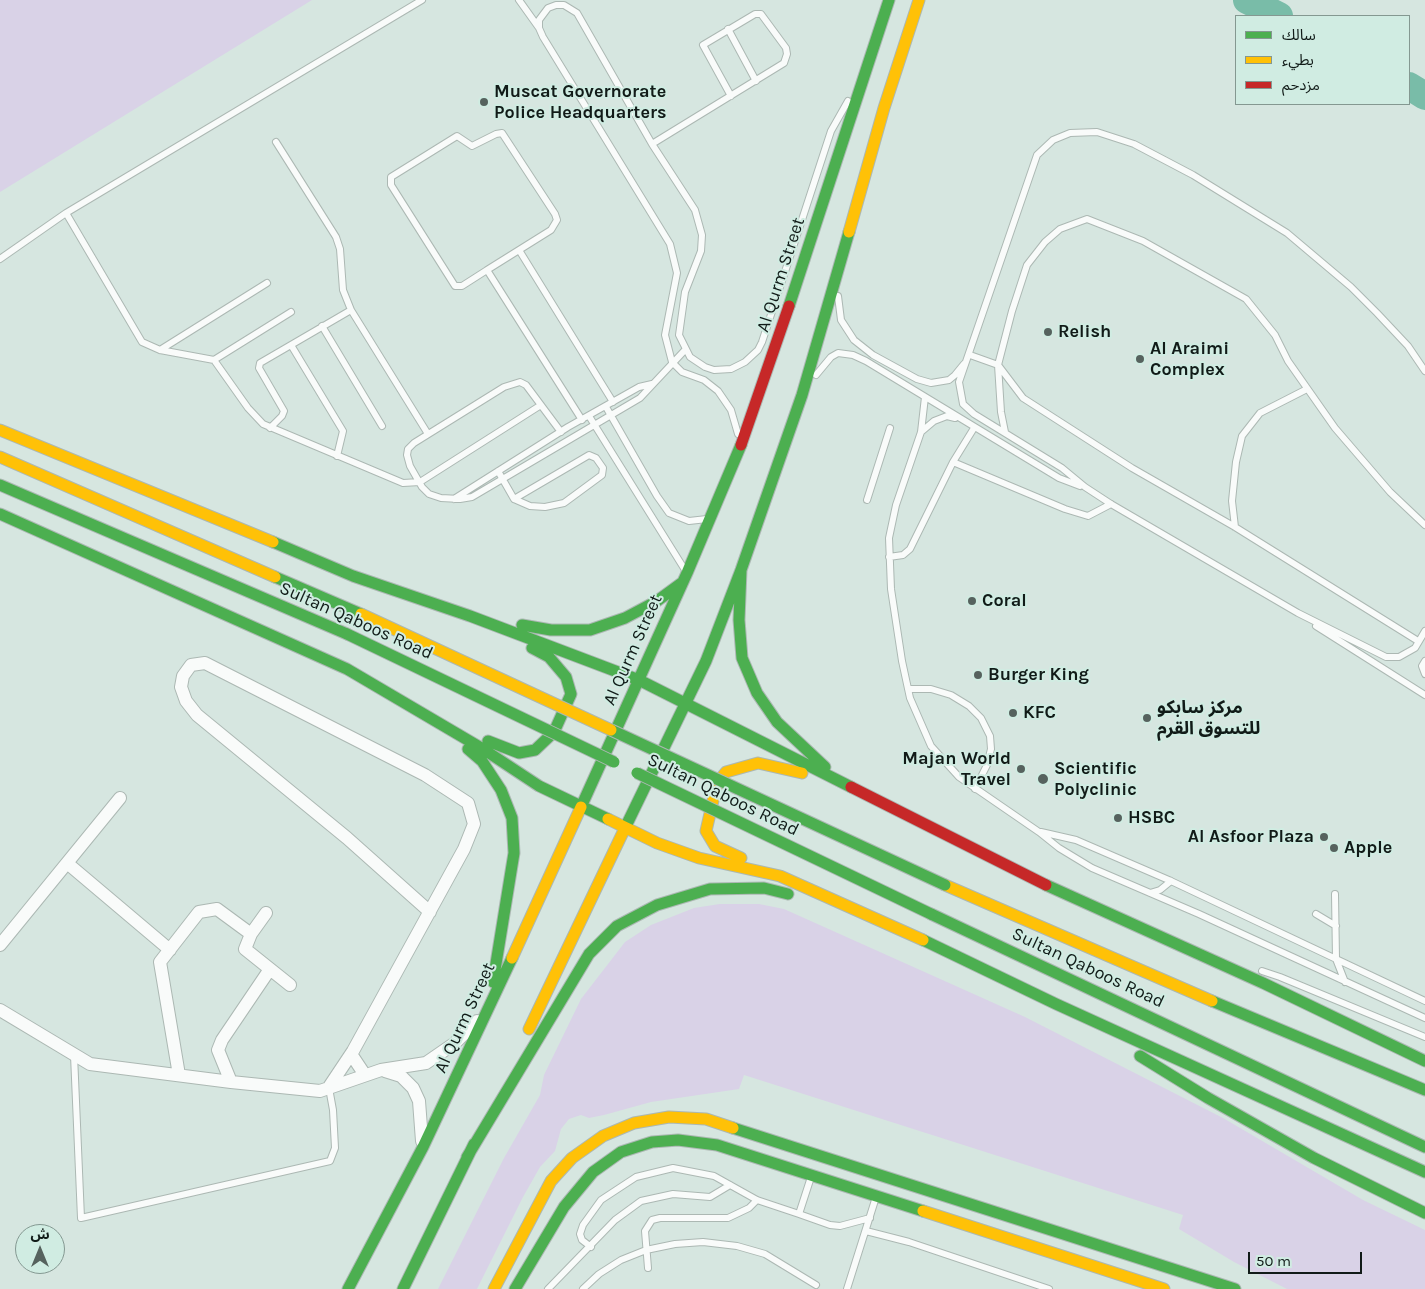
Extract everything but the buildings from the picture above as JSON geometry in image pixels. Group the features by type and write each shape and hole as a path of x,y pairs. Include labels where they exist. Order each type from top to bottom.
{"main road":[{"path":"403,1289 706,661 741,570 802,395 848,231 919,0"},
{"name":"Al Qurm Street","path":"348,1289 422,1147 489,1008 685,578 738,455 784,323 888,3"},
{"path":"0,430 353,576 470,616 639,680 1052,888 1263,983 1425,1061"},
{"name":"Sultan Qaboos Road","path":"0,457 361,614 945,885 1222,1005 1425,1090"},
{"name":"Sultan Qaboos Road","path":"0,485 347,634 930,914 1425,1147"},
{"path":"0,514 347,669 434,719 539,786 657,843 700,858 780,876"},
{"path":"741,570 739,620 742,658 757,693 777,722 844,784"},
{"path":"470,616 551,630 590,630 625,618 657,600 685,578"},
{"path":"434,719 519,753 535,750 554,732 572,694 566,677 549,657 470,616"},
{"path":"434,719 482,761 501,790 512,818 514,853 489,1008"},
{"path":"844,784 781,766 758,763 726,772 717,783 706,831 715,846 974,963 1056,1004 1425,1172"},
{"path":"467,1157 590,954 617,926 657,905 710,889 764,888 802,898 974,963"},
{"path":"1056,1004 1233,1112 1314,1158 1425,1213"},
{"path":"494,1289 552,1181 572,1158 603,1136 634,1123 669,1118 706,1119 1236,1289"},
{"path":"515,1289 564,1206 593,1172 621,1152 652,1142 678,1140 717,1145 1164,1289"}],"street":[{"path":"329,1087 351,1054 430,912 464,849 474,824 468,803 425,775 205,663 191,665 183,676 181,687 186,701 197,715 348,838 430,912"},
{"path":"0,945 120,798"},
{"path":"67,863 170,950"},
{"path":"179,1076 160,962 199,912 217,909 251,934"},
{"path":"266,913 251,934 245,950 290,985"},
{"path":"231,1082 218,1050 222,1040 270,969"},
{"path":"0,1010 90,1064 179,1076 320,1091 380,1070 426,1062 455,1043 489,1008"},
{"path":"351,1054 365,1075"},
{"path":"380,1070 401,1076 413,1088 418,1101 422,1147"},
{"path":"1129,1277 1145,1289"}],"lane":[{"path":"0,259 66,214 422,0"},
{"path":"519,0 539,28 664,231 675,258 677,273 665,335 672,362 682,372 698,376 710,383 725,400 738,432 738,455"},
{"path":"539,28 539,20 548,8 564,5 577,13 652,144 690,201 701,226 701,251 685,292 679,335 685,350 697,363 705,367 723,370 745,362 758,350 833,126 842,110 861,87"},
{"path":"652,144 756,81 784,63 787,54 783,43 761,14 755,14 703,46 731,96"},
{"path":"728,29 756,81"},
{"path":"1425,371 1408,346 1377,313 1351,287 1287,233 1194,175 1134,144 1096,132 1070,133 1053,140 1037,154 970,355 959,382 963,404 974,414 1062,468 1085,488 1298,614 1425,695"},
{"path":"502,133 555,214 557,220 551,230 519,250 462,286 455,286 391,185 391,177 457,136 472,146 502,133"},
{"path":"276,142 336,237 340,249 343,290 351,310 428,434"},
{"path":"66,214 139,338 147,346 214,360 292,312"},
{"path":"1005,432 1001,412 998,365 1012,311 1027,265 1045,242 1060,229 1087,219 1143,241 1246,300 1275,335 1288,361 1334,428 1390,492 1425,525"},
{"path":"848,231 838,298 840,320 854,340 873,355 916,379 932,384 949,380 956,375 970,355"},
{"path":"519,250 613,402"},
{"path":"487,270 582,420"},
{"path":"160,350 268,283"},
{"path":"674,290 685,292"},
{"path":"270,428 282,416 284,410 259,368 263,361 351,310"},
{"path":"322,326 382,426"},
{"path":"292,344 343,431 337,456"},
{"path":"561,432 526,385 520,382 512,384 428,434 408,449 410,466 426,492 433,496 454,499 472,497 644,395 672,362 685,350"},
{"path":"802,395 830,357 838,353 853,355 866,361 1059,478 1085,488"},
{"path":"970,355 998,365 1023,398 1132,468 1235,527 1418,641"},
{"path":"214,360 253,413 270,428 403,483 420,482 541,405"},
{"path":"454,499 561,432 639,387 652,384"},
{"path":"1235,527 1232,501 1236,462 1242,436 1260,413 1307,388"},
{"path":"925,397 921,432 896,505 888,538 891,589 909,689 920,724 931,746 959,777 1039,832 1058,848 1092,868 1425,1018"},
{"path":"606,406 657,496 669,513 689,521 710,518"},
{"path":"589,416 685,578"},
{"path":"921,432 934,421 947,416 959,418"},
{"path":"867,500 890,428"},
{"path":"890,557 903,555 910,549 953,462 974,428"},
{"path":"498,471 514,499 530,506 545,508 564,503 599,477 603,468 596,458 589,455 514,499"},
{"path":"953,462 1065,510 1088,516 1111,504"},
{"path":"1298,614 1386,657 1399,657 1414,648 1425,631"},
{"path":"1425,661 1422,666 1425,674"},
{"path":"909,689 931,689 951,696 968,706 981,718 990,736 991,749 987,764 975,789"},
{"path":"1039,832 1076,840 1171,881 1425,1001"},
{"path":"1150,893 1160,890 1171,881"},
{"path":"1334,894 1336,959 1345,982"},
{"path":"1316,914 1336,926"},
{"path":"1196,954 1280,976 1425,1037"},
{"path":"74,1054 81,1218 330,1161 335,1148 334,1110 329,1087"},
{"path":"591,1247 582,1240 580,1234 583,1225 601,1200 636,1177 673,1168 714,1176 757,1200 830,1225 840,1226 870,1218"},
{"path":"799,1214 812,1175"},
{"path":"548,1289 591,1247 615,1220 641,1201 673,1194 710,1197 730,1185"},
{"path":"847,1289 877,1196"},
{"path":"648,1268 646,1227 656,1218 728,1218 744,1211 757,1200"},
{"path":"866,1231 909,1242 1049,1289"},
{"path":"583,1289 600,1274 621,1260 646,1250 674,1244 703,1242 737,1246 764,1254 816,1285"}],"shaded area":[{"path":"0,0 312,0 0,192"},
{"path":"720,904 759,904 784,909 1025,1017 1223,1118 1363,1200 1425,1230 1425,1289 1287,1289 1234,1262 1179,1229 1183,1215 744,1075 739,1089 651,1102 589,1118 581,1115 569,1119 561,1129 555,1151 540,1167 523,1197 477,1289 438,1289 504,1158 540,1095 544,1075 581,999 625,942 651,925 694,908"}],"waterway":[{"path":"1247,0 1277,15"},
{"path":"1410,87 1425,96"}],"traffic: fast":[{"path":"789,306 889,0"},
{"path":"625,828 706,661 741,570 802,395 849,232"},
{"path":"581,807 687,573 741,445"},
{"path":"0,485 347,634"},
{"path":"0,514 347,669 483,749 539,786 608,819"},
{"path":"273,542 353,576 470,616 639,680 851,787"},
{"path":"741,570 739,620 742,658 757,693 777,722 825,767"},
{"path":"275,577 361,614"},
{"path":"522,625 551,630 590,630 625,618 657,601 683,582"},
{"path":"347,634 614,762"},
{"path":"488,741 519,753 535,750 554,732 571,694 566,677 549,657 532,648"},
{"path":"611,730 945,885"},
{"path":"468,749 482,761 501,790 512,818 514,853 493,982"},
{"path":"637,773 931,914"},
{"path":"1046,885 1263,983 1425,1061"},
{"path":"467,1157 589,954 617,926 657,905 710,889 764,888 788,894"},
{"path":"931,914 1425,1147"},
{"path":"923,940 1056,1004 1425,1172"},
{"path":"348,1289 423,1147 512,958"},
{"path":"1212,1001 1425,1090"},
{"path":"1140,1056 1208,1098 1314,1158 1425,1213"},
{"path":"733,1128 1235,1289"},
{"path":"515,1289 564,1207 593,1172 621,1152 652,1142 678,1140 717,1145 923,1211"},
{"path":"403,1289 474,1144"}],"traffic: slow":[{"path":"849,232 884,108 919,0"},
{"path":"0,430 273,542"},
{"path":"0,457 275,577"},
{"path":"361,614 611,730"},
{"path":"741,858 715,846 706,831 717,783 726,772 758,763 802,773"},
{"path":"512,958 581,807"},
{"path":"608,819 657,843 699,858 780,876 923,940"},
{"path":"529,1029 625,828"},
{"path":"945,885 1212,1001"},
{"path":"494,1289 551,1181 572,1158 603,1136 634,1123 669,1117 706,1119 733,1128"},
{"path":"923,1211 1164,1289"}],"traffic: jam":[{"path":"741,445 789,306"},
{"path":"851,787 1046,885"}],"place":[{"name":"Muscat Governorate Police Headquarters","path":"484,102"},
{"name":"Relish","path":"1048,332"},
{"name":"Al Araimi Complex","path":"1140,359"},
{"name":"Coral","path":"972,601"},
{"name":"Burger King","path":"978,675"},
{"name":"KFC","path":"1013,713"},
{"name":"مركز سابكو للتسوق القرم","path":"1147,718"},
{"name":"Majan World Travel","path":"1021,769"},
{"name":"Scientific Polyclinic","path":"1043,779"},
{"name":"HSBC","path":"1118,818"},
{"name":"Al Asfoor Plaza","path":"1324,837"},
{"name":"Apple","path":"1334,848"}]}
